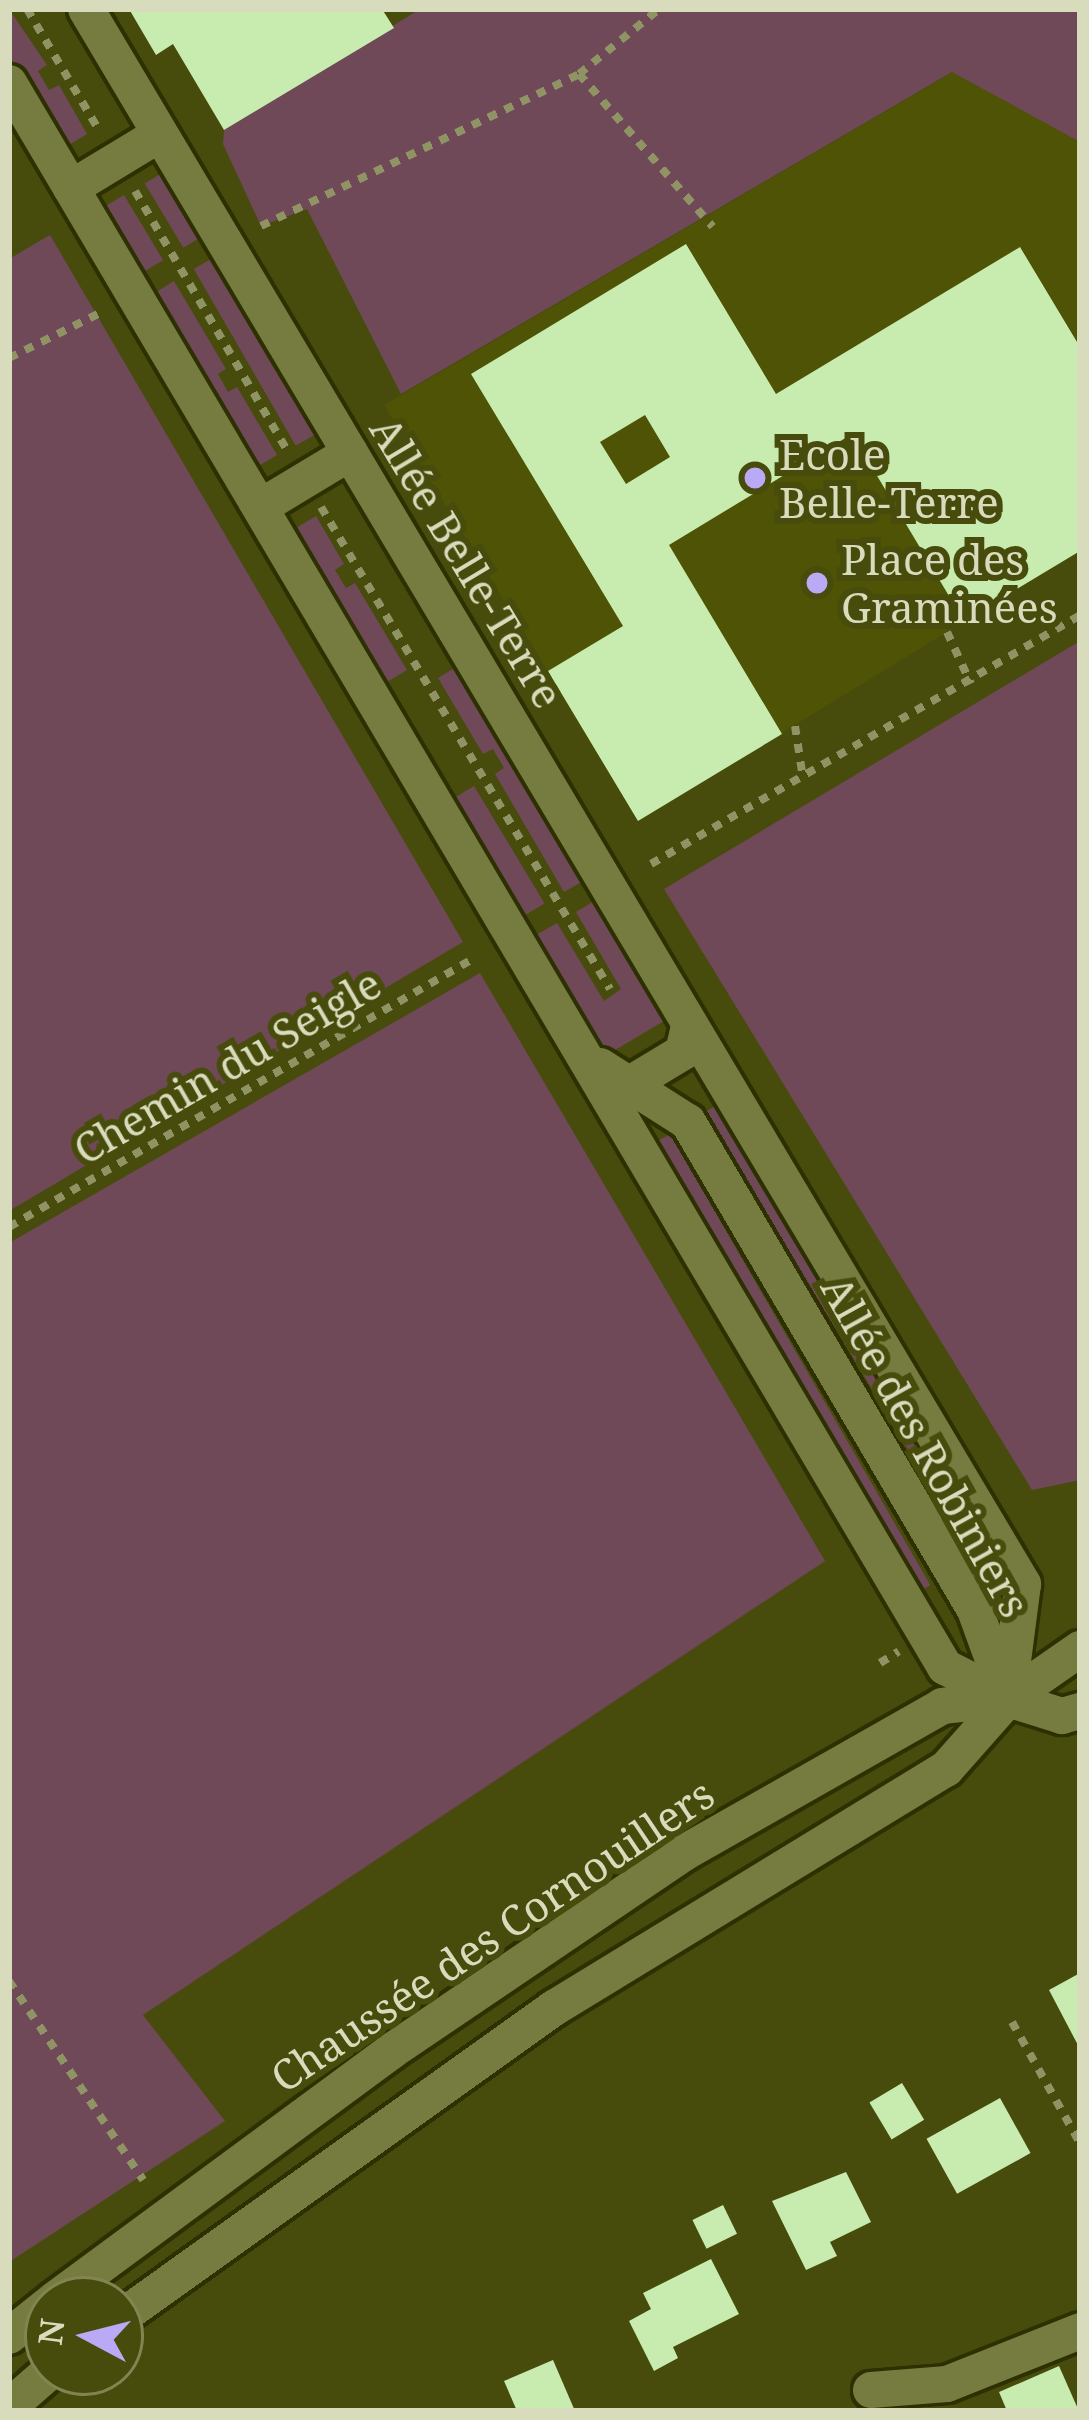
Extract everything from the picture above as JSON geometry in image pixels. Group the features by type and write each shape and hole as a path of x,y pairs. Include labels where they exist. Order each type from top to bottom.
{"street":[{"name":"Allée Belle-Terre","path":"86,9 770,1161"},
{"path":"9,83 596,1063 945,1667 1008,1699"},
{"path":"71,188 160,134"},
{"path":"262,506 350,453"},
{"path":"630,1084 683,1052 688,1026"},
{"name":"Allée des Robiniers","path":"596,1063 688,1122 975,1610 1008,1699"},
{"name":"Allée des Robiniers","path":"770,1161 1023,1583 1008,1699"},
{"name":"Chaussée des Cornouillers","path":"144,2301 554,2008 946,1769 1008,1699 1080,1649"},
{"name":"Chaussée des Cornouillers","path":"86,2276 390,2052 682,1854 941,1706 1008,1699 1062,1716 1080,1711"},
{"path":"871,2390 947,2384 1080,2331"}],"path":[{"path":"261,226 579,74 659,9"},
{"path":"579,74 713,227"},
{"path":"9,358 98,314"},
{"path":"651,864 971,684 1080,615"},
{"path":"947,632 971,684"},
{"path":"795,726 803,778"},
{"name":"Chemin du Seigle","path":"9,1227 476,957"},
{"path":"9,1981 143,2180"},
{"path":"1012,2022 1080,2143"}],"shaded area":[{"path":"9,9 47,65 38,71 49,90 59,85 87,134 64,148 9,55"},
{"path":"420,9 1080,9 1080,142 952,72 401,394 307,209 261,226 223,144 224,130"},
{"name":"Ecole Belle-Terre","path":"953,72 1080,142 1080,551 638,821 384,405"},
{"path":"167,170 206,234 183,248 145,183"},
{"path":"124,195 163,260 141,274 102,208"},
{"path":"50,235 463,942 9,1211 9,259"},
{"path":"218,255 320,432 296,446 194,269"},
{"path":"174,281 226,369 218,374 228,392 237,387 277,455 255,468 153,294"},
{"path":"316,516 344,564 335,570 346,588 355,583 407,670 384,684 293,530"},
{"path":"1080,641 1080,1480 1032,1490 664,889"},
{"path":"461,664 587,879 564,892 495,774 504,768 493,749 483,754 438,678"},
{"path":"474,786 545,903 522,917 452,799"},
{"path":"599,898 669,1018 605,1056 534,936 557,923 604,1001 621,989 576,912"},
{"path":"480,973 825,1561 143,2015 225,2121 9,2262 9,1243"},
{"path":"720,1103 988,1550 974,1558 705,1112"},
{"path":"670,1134 931,1585 916,1594 655,1142"}],"building":[{"path":"129,9 382,9 394,28 224,130 173,44 156,55"},
{"path":"686,244 776,394 1020,247 1080,347 1080,551 964,621 852,434 669,545 782,734 638,821 548,671 623,626 471,374","holes":["645,415 670,457 626,484 600,442"]},
{"path":"1080,1973 1080,2049 1049,1990"},
{"path":"902,2083 924,2120 892,2139 869,2103"},
{"path":"1000,2098 1031,2153 957,2194 927,2139"},
{"path":"846,2172 871,2222 830,2242 837,2256 806,2270 772,2201"},
{"path":"723,2205 737,2234 706,2249 692,2220"},
{"path":"711,2259 739,2314 673,2347 678,2358 654,2371 629,2321 651,2309 643,2293"},
{"path":"553,2360 575,2411 517,2411 504,2381"},
{"path":"1059,2366 1078,2409 1007,2411 999,2392"}],"place":[{"name":"Ecole Belle-Terre","path":"755,478"},
{"name":"Place des Graminées","path":"817,583"}]}
